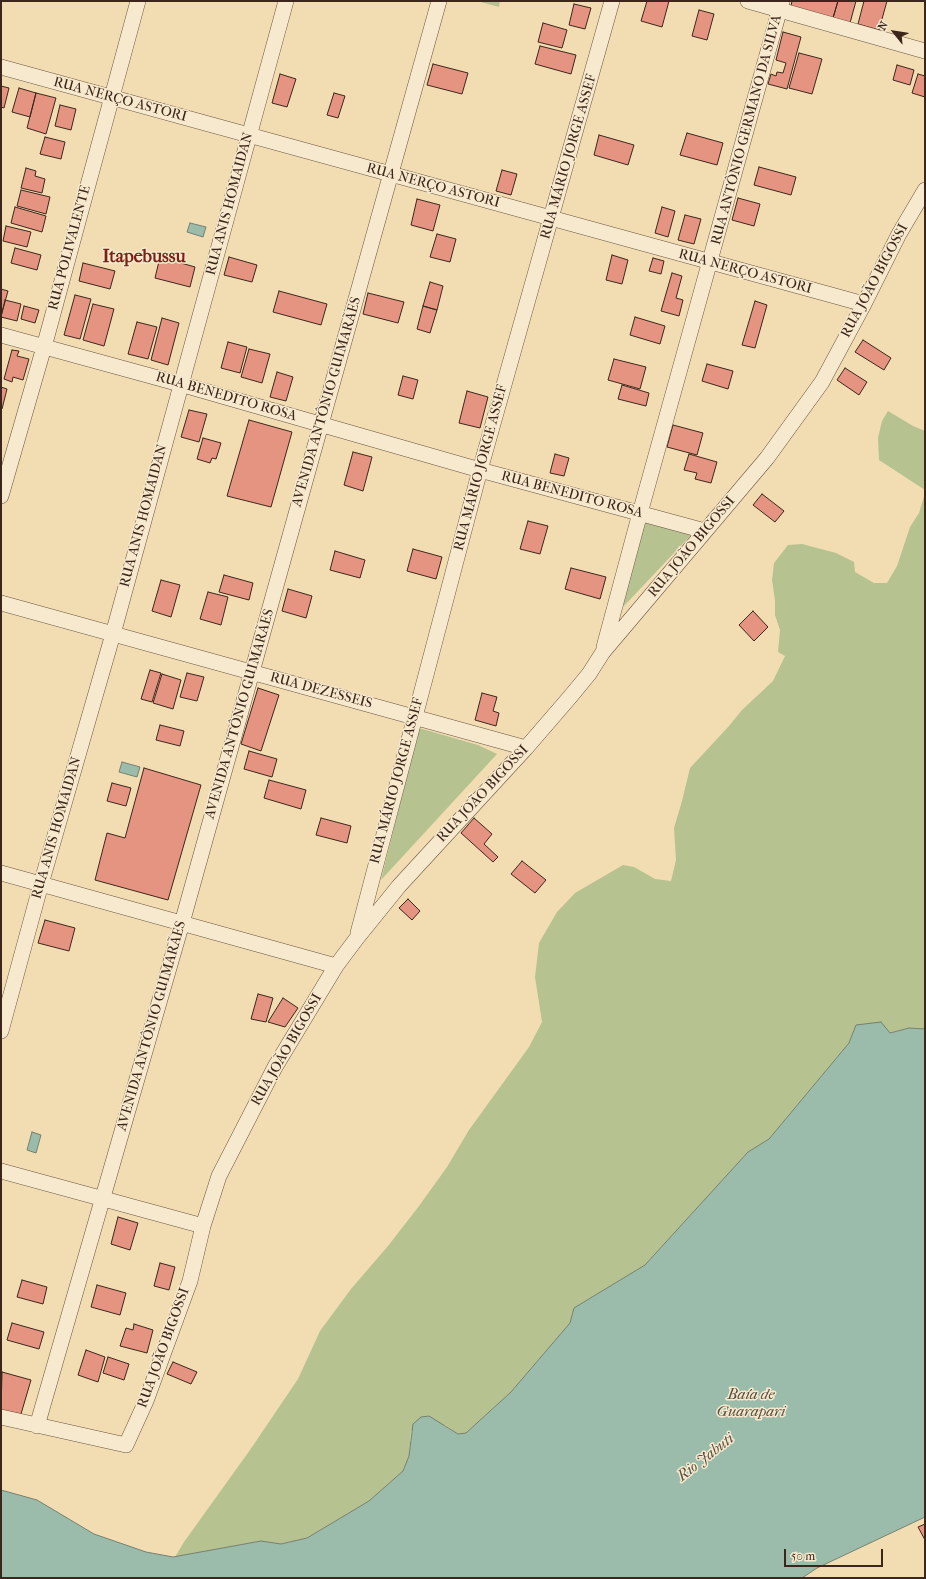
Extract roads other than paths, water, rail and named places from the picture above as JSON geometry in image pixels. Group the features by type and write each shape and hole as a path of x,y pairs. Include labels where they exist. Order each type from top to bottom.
{"street":[{"name":"RUA POLIVALENTE","path":"1,496 44,347 138,1"},
{"name":"RUA ANIS HOMAIDAN","path":"1,1031 41,884 113,634 180,384 286,1"},
{"name":"AVENIDA ANTÔNIO GUIMARÃES","path":"37,1426 182,923 439,1"},
{"name":"RUA MÁRIO JORGE ASSEF","path":"356,938 480,470 612,1"},
{"path":"748,1 781,5 925,51"},
{"name":"RUA ANTÔNIO GERMANO DA SILVA","path":"603,652 781,5"},
{"name":"RUA NERÇO ASTORI","path":"1,67 864,304"},
{"name":"RUA JOÃO BIGOSSI","path":"37,1426 126,1445 146,1401 190,1281 203,1226 223,1166 274,1067 336,966 356,938 399,886 526,748 589,674 603,652 766,458 822,382 864,304 899,234 925,190"},
{"name":"RUA BENEDITO ROSA","path":"1,335 180,384 480,470 705,531"},
{"name":"RUA DEZESSEIS","path":"1,603 526,748"},
{"path":"1,873 336,966"},
{"path":"1,1171 203,1226"},
{"path":"1,1417 37,1426"}],"water":[{"path":"190,223 206,227 203,237 187,232"},
{"path":"122,762 140,767 137,777 119,772"},
{"name":"Baía de Guarapari","path":"881,1022 890,1033 909,1028 925,1029 925,1517 817,1568 802,1578 1,1578 1,1490 37,1500 94,1534 146,1552 173,1557 261,1541 281,1544 307,1538 369,1501 403,1471 409,1456 413,1424 421,1417 429,1416 458,1434 466,1433 511,1392 570,1323 574,1308 645,1265 748,1152 769,1139 849,1043 856,1025"},
{"path":"32,1132 41,1135 36,1153 27,1150"}],"district":[{"name":"Itapebussu","path":"144,258"}],"water label":[{"name":"Rio Jabuti","path":"706,1458"}]}
